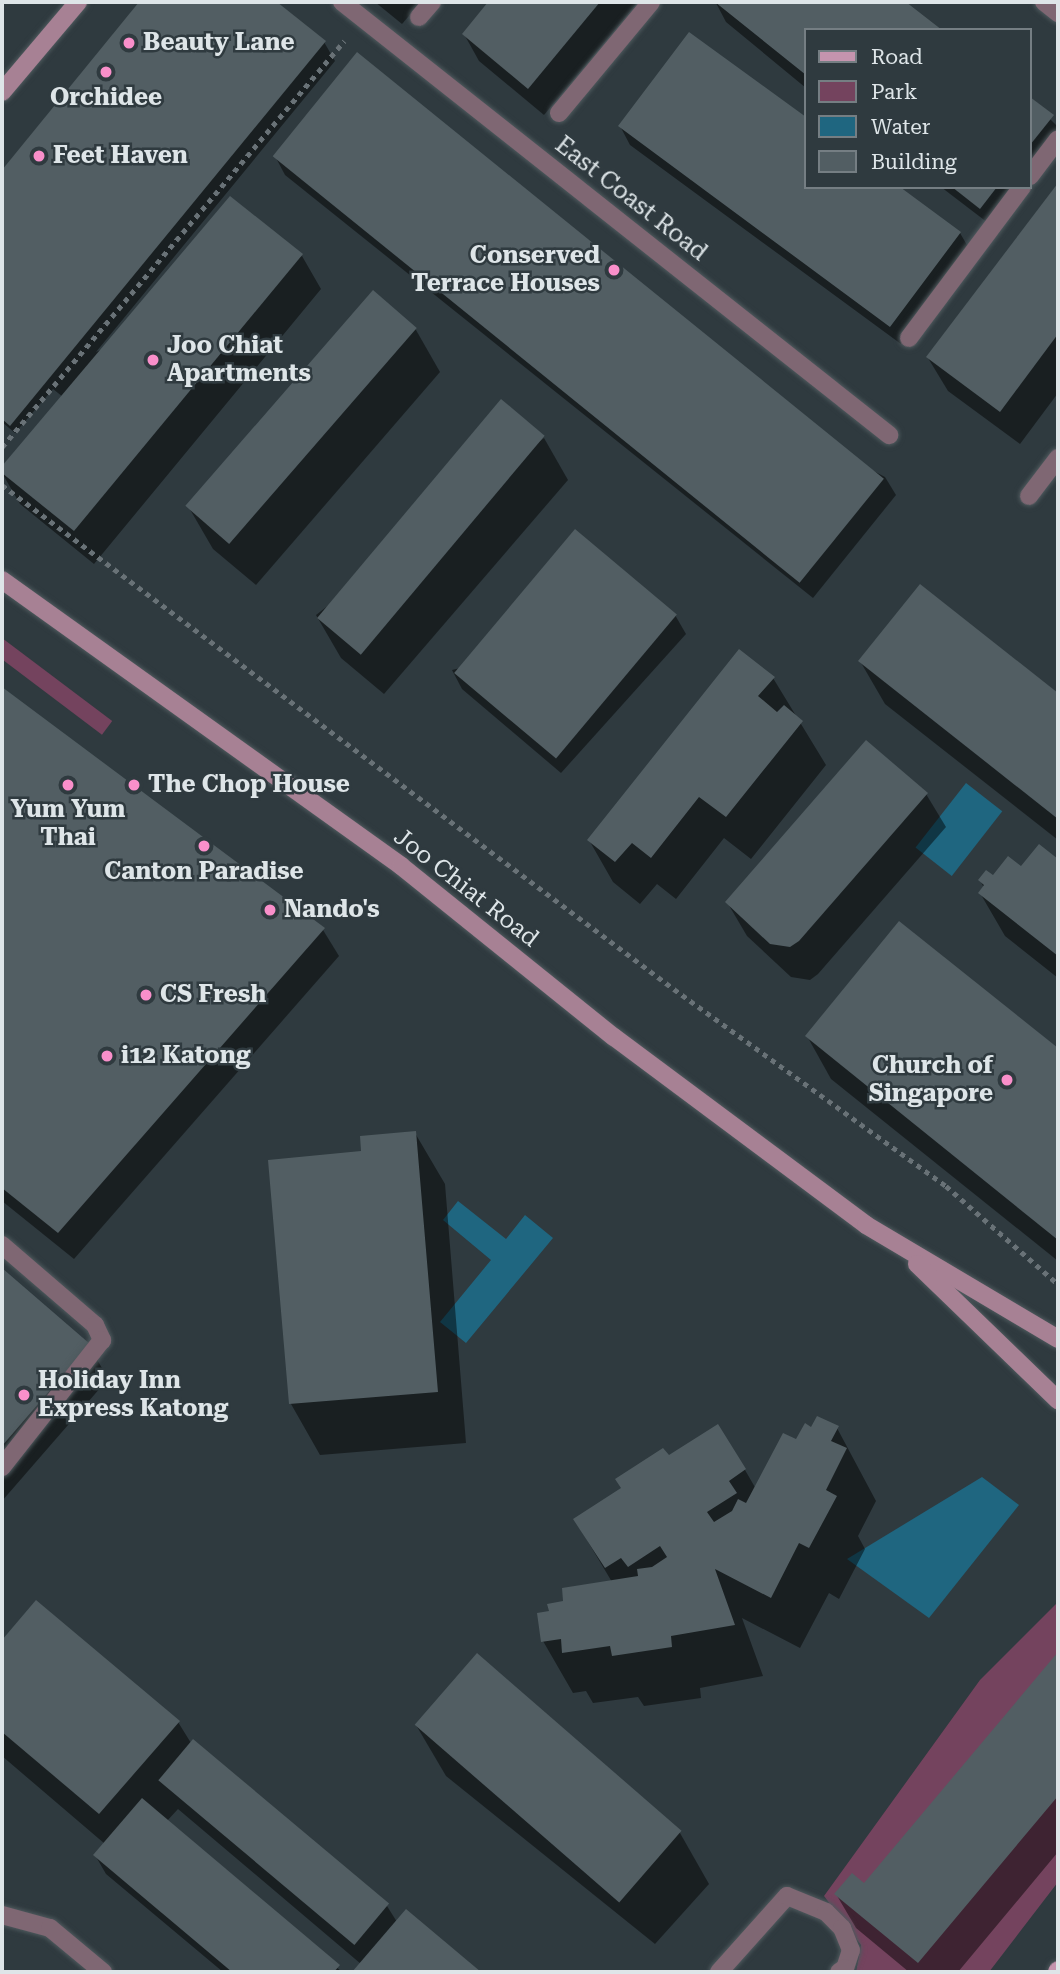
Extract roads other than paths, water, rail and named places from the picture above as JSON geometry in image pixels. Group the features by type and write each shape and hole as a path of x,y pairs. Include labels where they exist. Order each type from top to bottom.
{"street":[{"path":"2,92 78,2"},
{"name":"East Coast Road","path":"342,2 889,435"},
{"path":"419,17 432,2"},
{"path":"559,113 651,2"},
{"path":"1044,2 1058,13"},
{"path":"1032,173 1058,139"},
{"path":"909,338 1021,189"},
{"path":"1029,496 1058,458"},
{"name":"Joo Chiat Road","path":"2,580 401,866 614,1037 895,1243 1058,1339"},
{"name":"Joo Chiat Road","path":"895,1243 1058,1400"},
{"path":"2,1245 95,1325 102,1340 2,1467"},
{"path":"719,1972 787,1896 811,1903 842,1928 851,1950 845,1968 839,1972"},
{"path":"2,1915 50,1928 103,1972"}],"water":[{"path":"966,783 1002,811 952,876 916,848"},
{"path":"458,1201 506,1239 525,1215 553,1238 466,1343 440,1322 491,1260 443,1220"},
{"path":"982,1477 1019,1505 929,1618 847,1559"}],"place":[{"name":"Beauty Lane","path":"129,43"},
{"name":"Orchidee","path":"106,72"},
{"name":"Feet Haven","path":"39,156"},
{"name":"Conserved Terrace Houses","path":"614,270"},
{"name":"Joo Chiat Apartments","path":"153,360"},
{"name":"Yum Yum Thai","path":"68,785"},
{"name":"The Chop House","path":"134,785"},
{"name":"Canton Paradise","path":"204,846"},
{"name":"Nando's","path":"270,910"},
{"name":"CS Fresh","path":"146,995"},
{"name":"i12 Katong","path":"107,1056"},
{"name":"Church of Singapore","path":"1007,1080"},
{"name":"Holiday Inn Express Katong","path":"24,1395"}]}
